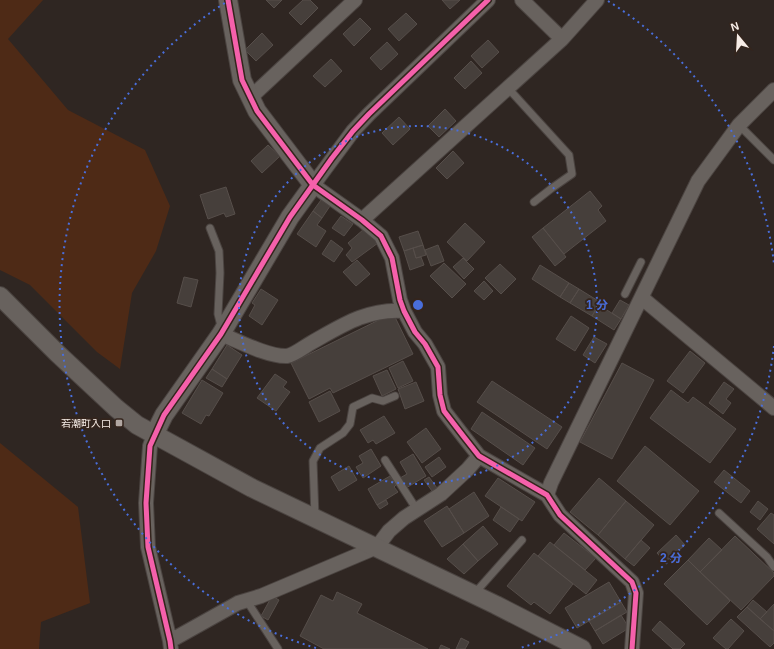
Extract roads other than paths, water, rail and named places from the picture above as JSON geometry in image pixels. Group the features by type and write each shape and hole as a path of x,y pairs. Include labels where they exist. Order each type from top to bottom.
{"street":[{"path":"228,0 242,80 250,98 257,111 313,185 362,220 381,236 392,258 400,300 404,312 438,367 440,395 444,410 479,456 547,495 560,515 632,582 636,593 632,649"},
{"path":"250,98 355,0"},
{"path":"479,456 468,469 441,494 404,518 389,531 377,547 261,596 238,604 170,645 148,547 146,504 150,446 154,435 164,415 223,330 290,217 349,137 369,114 488,0"},
{"path":"522,0 562,39"},
{"path":"362,220 562,39 597,0"},
{"path":"547,495 551,483 698,181 739,126 774,90"},
{"path":"0,296 57,353 116,408 137,425 252,488 474,594 582,649"},
{"path":"642,298 774,408"},
{"path":"223,330 274,355 288,356 343,324 372,313 390,310 404,312"}],"lane":[{"path":"508,88 569,155 572,174 534,202"},
{"path":"739,126 774,160"},
{"path":"210,228 219,251 220,273 218,314 223,330"},
{"path":"625,294 641,262"},
{"path":"316,519 313,460 320,448 343,433 350,424 353,407 372,398 383,401 395,396"},
{"path":"385,460 417,510"},
{"path":"720,513 767,557 774,567"},
{"path":"474,594 522,540"},
{"path":"247,601 278,649"}],"place":[{"name":"若潮町入口","path":"119,423"}]}
